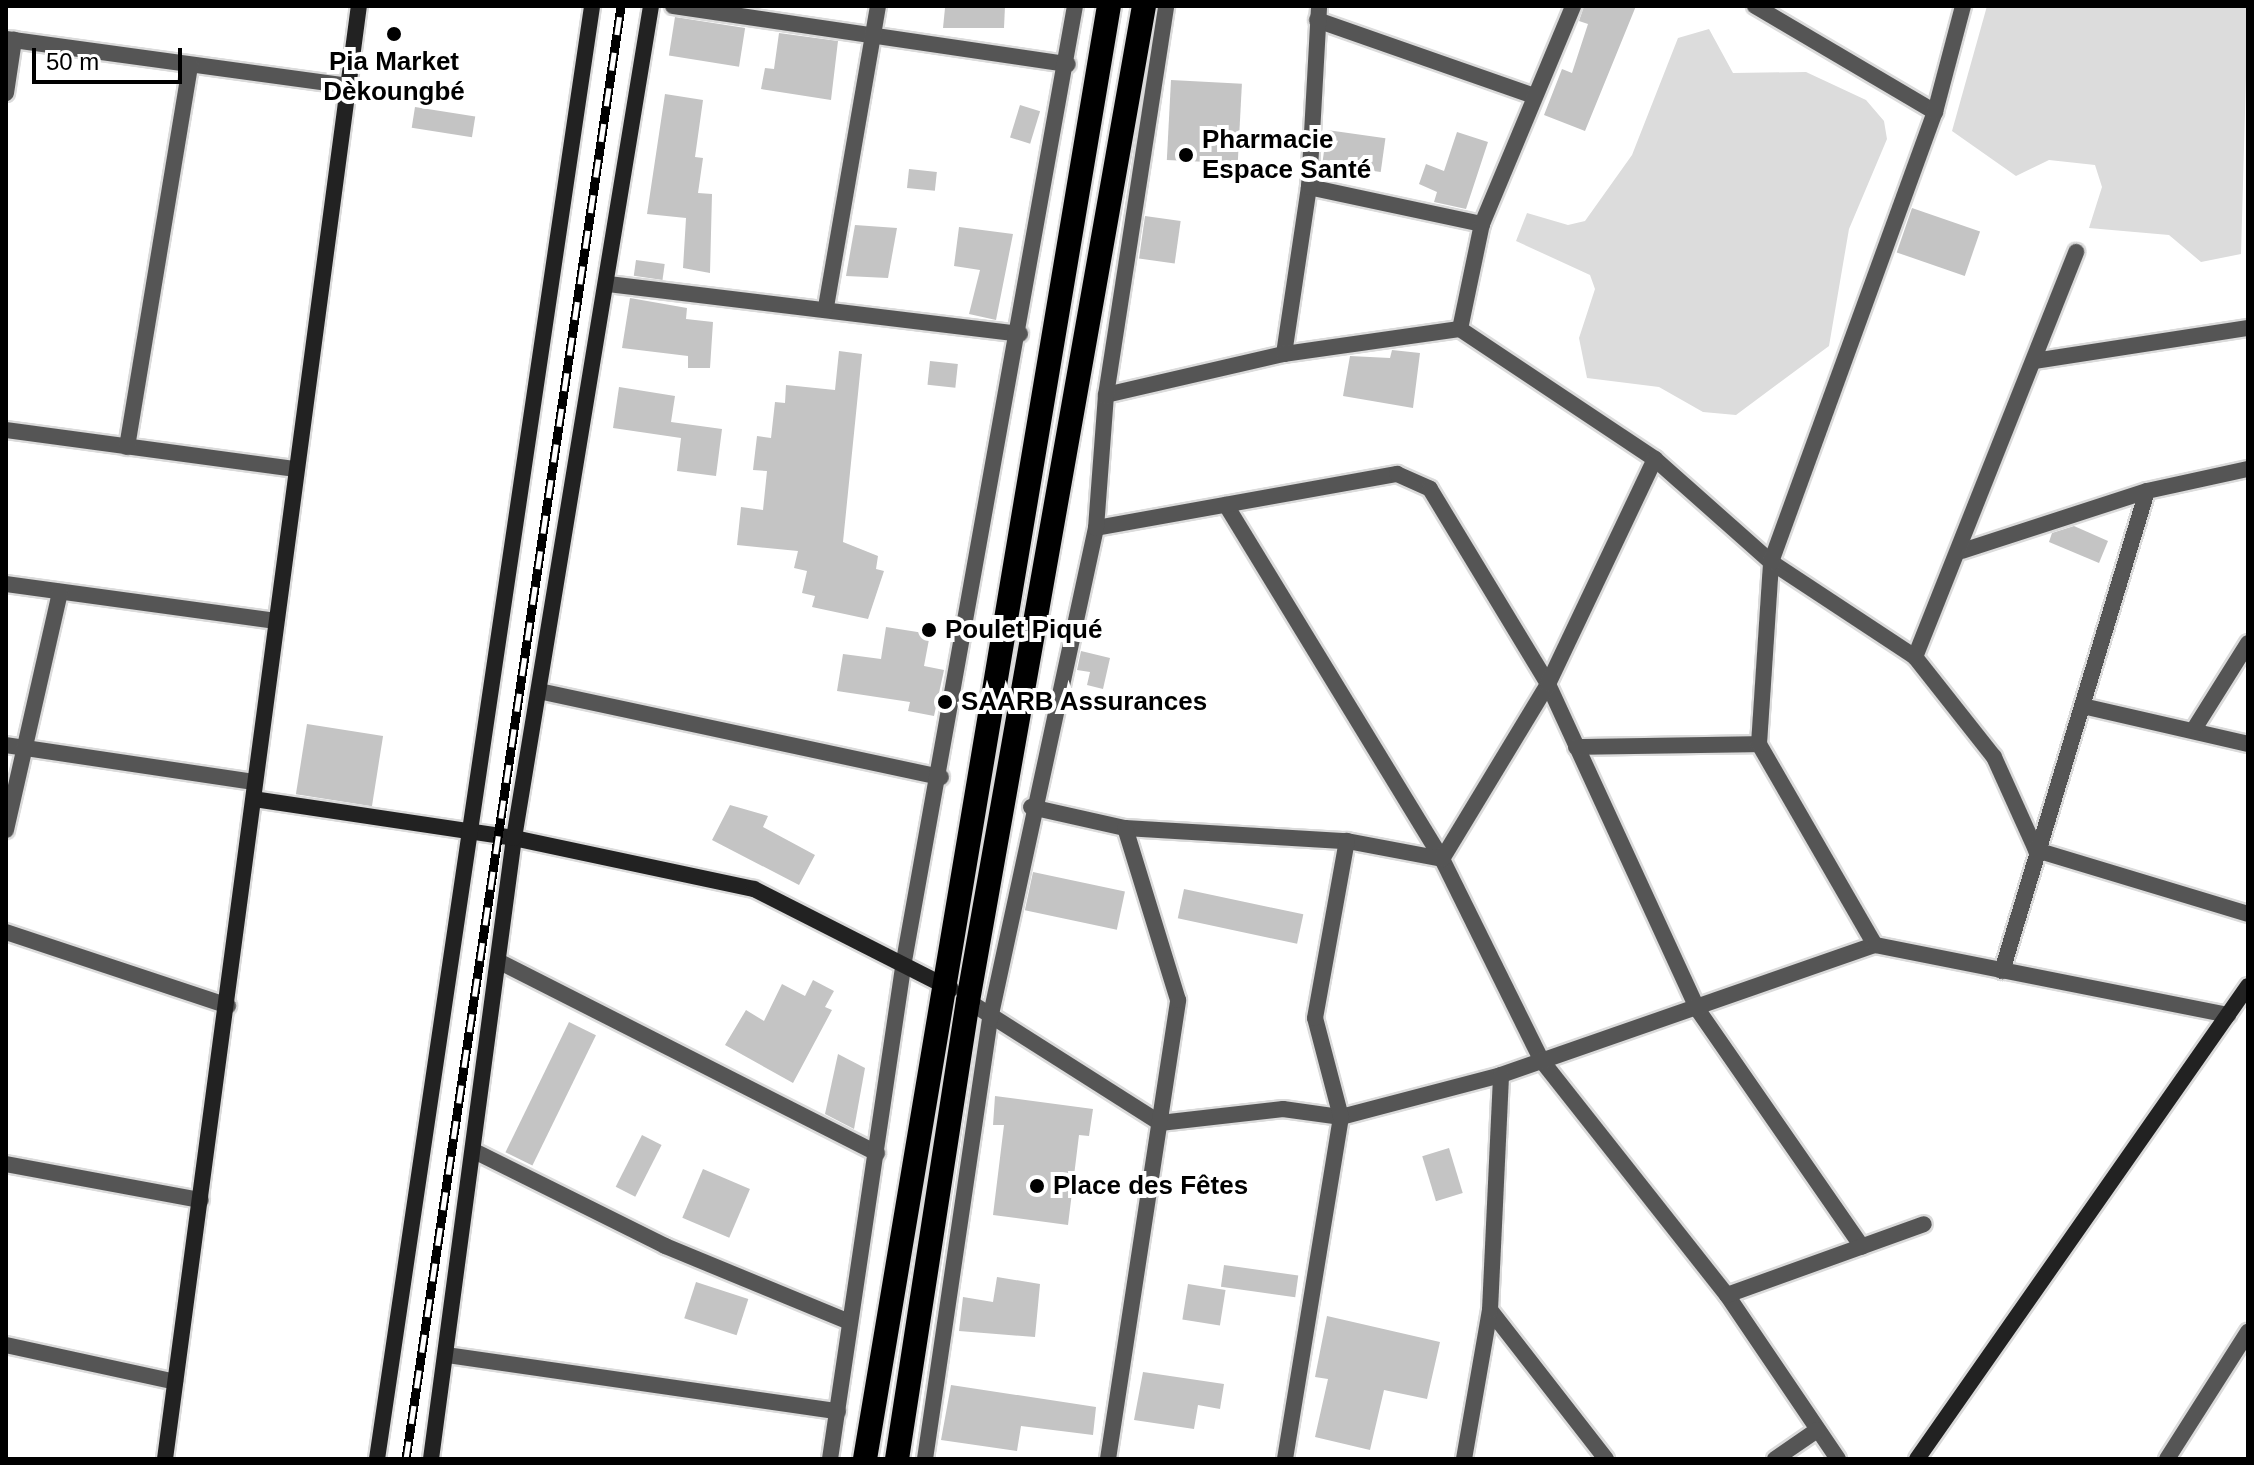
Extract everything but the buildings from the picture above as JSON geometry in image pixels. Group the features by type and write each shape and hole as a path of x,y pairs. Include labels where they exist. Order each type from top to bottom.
{"highway":[{"path":"865,1459 942,982 1109,6"},
{"path":"897,1459 968,1001 1144,6"}],"main road":[{"path":"165,1459 228,1006 275,621 359,6"},
{"path":"377,1459 473,831 551,250 592,6"},
{"path":"431,1459 476,1152 514,838 608,284 651,6"},
{"path":"254,790 514,838 754,889 904,961 968,1001"},
{"path":"1917,1459 2248,986"}],"street":[{"path":"673,6 874,32 1068,64"},
{"path":"826,307 878,6"},
{"path":"830,1459 904,961 941,777 1068,64 1075,6"},
{"path":"925,1459 990,1019 1023,886 1031,807 1096,528 1106,395 1166,6"},
{"path":"1460,329 1482,224 1573,6"},
{"path":"1875,945 1759,744 1771,562 1935,112 1963,6"},
{"path":"1760,7 1935,112"},
{"path":"1284,354 1309,187 1318,13 1534,96"},
{"path":"6,93 10,40 347,86"},
{"path":"127,447 190,65"},
{"path":"1309,187 1482,224"},
{"path":"1915,657 1962,551 2076,252"},
{"path":"608,284 826,307 1020,334"},
{"path":"2034,361 2248,328"},
{"path":"1106,395 1284,354 1460,329 1655,459 1771,562 1915,657 1994,757 2036,850 2248,914"},
{"path":"6,430 295,469"},
{"path":"1442,859 1548,684 1655,459"},
{"path":"1962,551 2147,491 2248,469"},
{"path":"1096,528 1412,476 1430,489 1548,684 1698,1010 1862,1247"},
{"path":"2002,971 2036,850 2087,707 2147,491"},
{"path":"1226,505 1442,859 1542,1061 1727,1295 1838,1459"},
{"path":"6,584 275,621"},
{"path":"6,830 13,746 60,592"},
{"path":"2196,726 2248,643"},
{"path":"539,691 941,777"},
{"path":"2087,707 2196,726 2248,744"},
{"path":"1576,747 1759,744"},
{"path":"13,746 254,790"},
{"path":"1031,807 1125,828 1347,841 1442,859"},
{"path":"1108,1459 1178,1000 1125,828"},
{"path":"1285,1459 1341,1117 1315,1018 1347,841"},
{"path":"6,932 228,1006"},
{"path":"968,1001 990,1019 1160,1123 1283,1109 1341,1117 1501,1075 1698,1010 1875,945 2228,1015"},
{"path":"498,961 877,1153"},
{"path":"1464,1459 1490,1310 1501,1075"},
{"path":"476,1152 665,1246 849,1322"},
{"path":"6,1164 201,1200"},
{"path":"1727,1295 1924,1224"},
{"path":"1490,1310 1606,1459"},
{"path":"2167,1459 2248,1332"},
{"path":"6,1345 175,1382"},
{"path":"447,1355 838,1411"},
{"path":"1775,1459 1817,1430"}],"shaded area":[{"path":"1987,6 2248,6 2241,254 2201,262 2169,235 2089,228 2102,187 2095,165 2049,160 2016,176 1952,131"},
{"path":"1709,29 1733,73 1806,72 1866,100 1884,121 1887,139 1849,229 1829,346 1736,415 1703,412 1659,387 1587,378 1579,338 1595,289 1590,275 1516,241 1527,213 1568,225 1585,221 1632,155 1678,38"}],"railway":[{"path":"406,1459 621,6"}],"place":[{"name":"Pia Market Dèkoungbé","path":"394,34"},
{"name":"Pharmacie Espace Santé","path":"1186,155"},
{"name":"Poulet Piqué","path":"929,630"},
{"name":"SAARB Assurances","path":"945,702"},
{"name":"Place des Fêtes","path":"1037,1186"}]}
